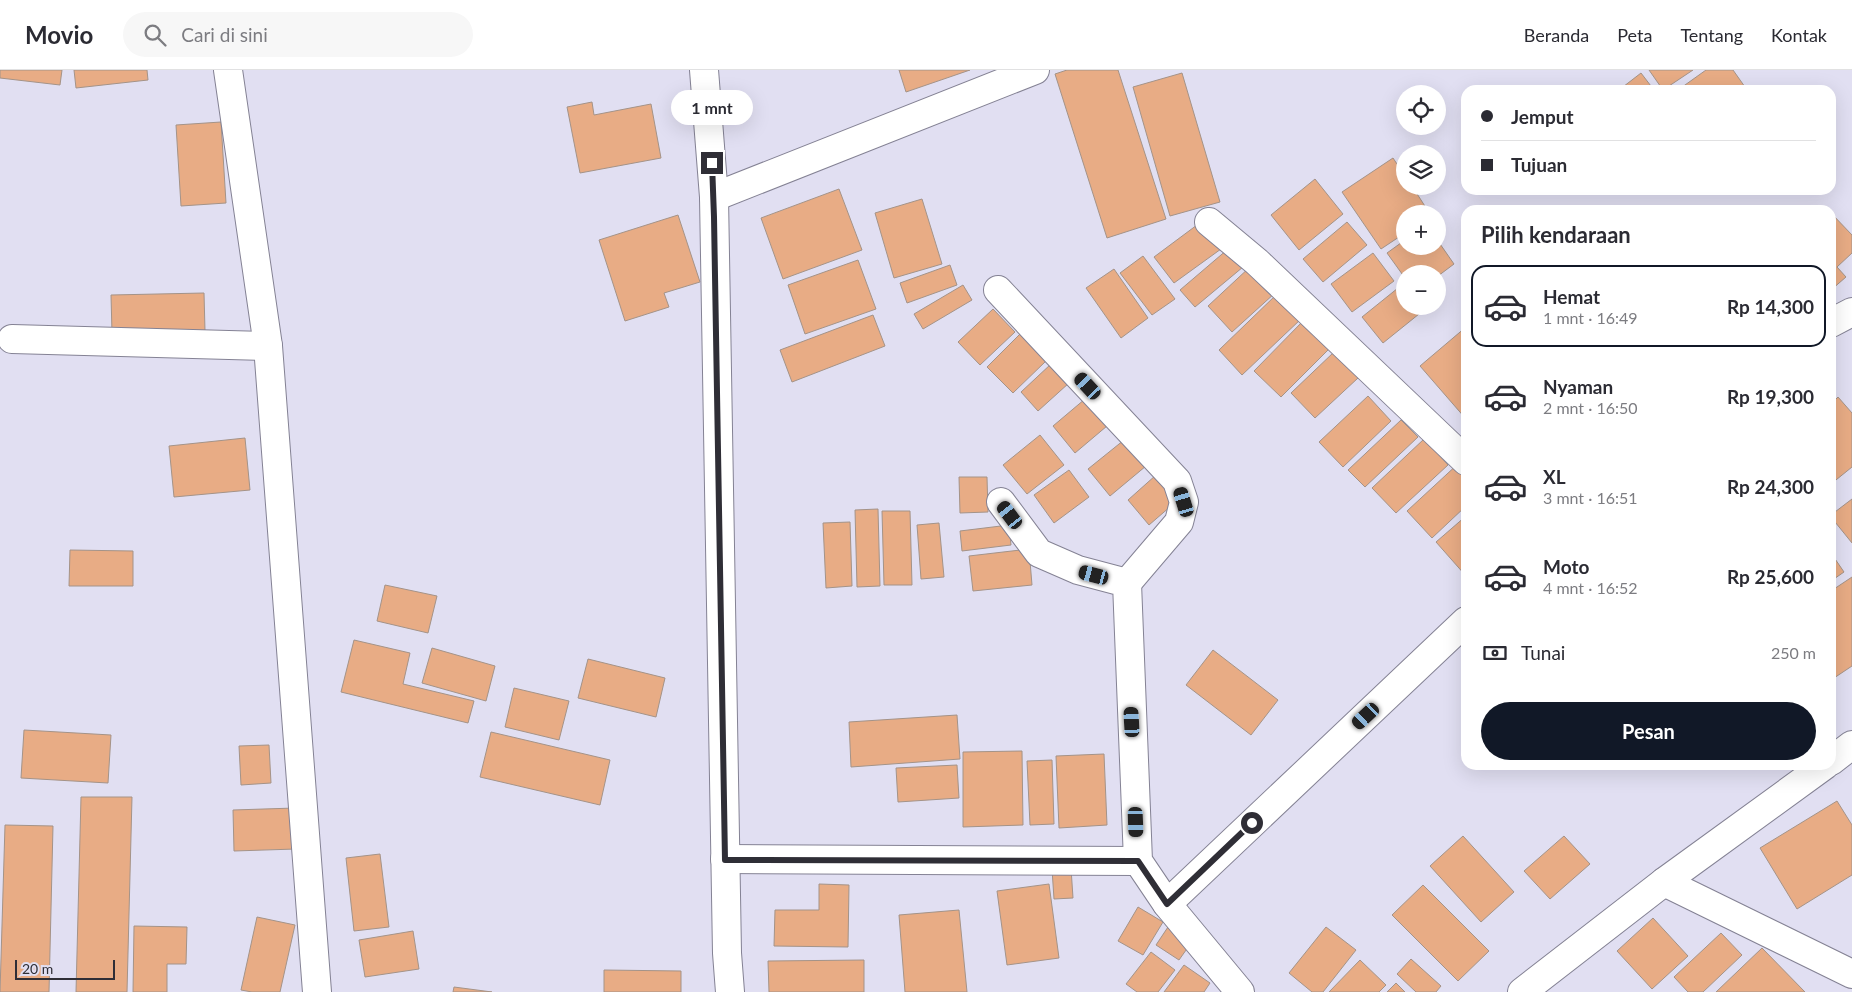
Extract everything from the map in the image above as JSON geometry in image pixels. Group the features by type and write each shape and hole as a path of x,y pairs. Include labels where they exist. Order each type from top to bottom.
{"street":[{"path":"228,70 268,346 316,992"},
{"path":"704,70 714,197 725,860 727,953 730,992"},
{"path":"714,197 1036,70"},
{"path":"1209,222 1257,262 1461,456"},
{"path":"998,290 1177,481 1184,502 1178,522 1127,583 1138,861 1167,904 1240,992"},
{"path":"1836,320 1852,312"},
{"path":"12,339 268,346"},
{"path":"1000,502 1039,553 1078,570 1127,583"},
{"path":"1167,904 1461,626"},
{"path":"1522,992 1812,770"},
{"path":"725,860 1138,861"},
{"path":"1664,882 1852,974"}],"building":[{"path":"0,70 62,70 60,85 0,78"},
{"path":"74,70 147,70 148,80 76,88"},
{"path":"899,70 970,70 906,92"},
{"path":"1067,70 1118,70 1166,219 1107,238 1055,74"},
{"path":"1649,70 1693,70 1670,85 1660,85"},
{"path":"1706,70 1733,70 1744,85 1685,85"},
{"path":"1182,73 1220,202 1170,216 1133,87"},
{"path":"1641,73 1650,85 1625,85"},
{"path":"592,102 594,115 651,104 661,158 580,173 567,107"},
{"path":"221,122 226,203 181,206 176,125"},
{"path":"1393,158 1396,162 1396,195 1418,195 1424,205 1396,205 1396,239 1381,249 1342,192"},
{"path":"1315,179 1343,214 1299,250 1271,215"},
{"path":"839,189 862,250 783,279 761,218"},
{"path":"922,199 942,264 894,278 875,213"},
{"path":"678,215 700,282 664,293 669,307 625,321 599,240"},
{"path":"1836,218 1852,235 1852,253 1837,267 1846,277 1836,286"},
{"path":"1201,222 1221,249 1174,283 1154,257"},
{"path":"1347,222 1367,245 1323,282 1303,259"},
{"path":"1396,246 1396,255 1446,255 1446,252 1454,264 1446,270 1446,265 1396,266 1387,253"},
{"path":"1228,249 1243,267 1195,307 1180,290"},
{"path":"1373,253 1394,281 1352,312 1331,284"},
{"path":"1143,256 1175,299 1152,315 1120,273"},
{"path":"858,260 876,309 805,334 788,285"},
{"path":"950,265 957,285 907,303 900,283"},
{"path":"1251,266 1275,293 1232,332 1208,306"},
{"path":"1114,269 1148,318 1121,338 1086,288"},
{"path":"963,285 972,300 923,329 914,314"},
{"path":"1396,290 1396,315 1418,315 1383,343 1362,317"},
{"path":"204,293 205,331 112,333 111,295"},
{"path":"1277,294 1301,319 1242,375 1219,350"},
{"path":"993,309 1015,332 980,365 958,342"},
{"path":"873,315 885,346 792,382 780,350"},
{"path":"1304,320 1331,347 1281,397 1254,371"},
{"path":"1461,331 1461,413 1420,366"},
{"path":"1020,334 1046,361 1013,393 987,367"},
{"path":"1334,352 1358,378 1315,418 1291,393"},
{"path":"1051,364 1069,383 1038,411 1021,392"},
{"path":"1368,396 1391,421 1343,467 1319,442"},
{"path":"1838,397 1852,413 1852,467 1836,480 1836,399"},
{"path":"1085,399 1107,426 1075,453 1053,426"},
{"path":"1401,420 1418,437 1365,487 1348,470"},
{"path":"1040,435 1064,465 1027,494 1003,465"},
{"path":"245,438 250,490 174,497 169,446"},
{"path":"1424,439 1448,465 1396,513 1372,488"},
{"path":"1124,440 1146,466 1110,496 1088,469"},
{"path":"1461,463 1461,511 1432,538 1407,511"},
{"path":"1069,470 1089,497 1054,523 1034,495"},
{"path":"1156,475 1178,500 1149,525 1128,500"},
{"path":"959,477 987,477 988,512 960,513"},
{"path":"1852,499 1852,543 1836,523 1836,511"},
{"path":"878,509 880,586 857,587 855,510"},
{"path":"882,511 910,511 912,585 884,585"},
{"path":"1461,520 1461,570 1436,542"},
{"path":"850,522 852,586 826,588 823,523"},
{"path":"939,523 944,577 921,579 917,525"},
{"path":"1009,525 1011,545 962,551 960,531"},
{"path":"1029,549 1032,585 973,591 969,556"},
{"path":"70,550 133,551 133,586 69,586"},
{"path":"1836,560 1844,572 1836,578"},
{"path":"1852,577 1852,666 1836,677 1836,588"},
{"path":"385,585 437,596 428,633 377,621"},
{"path":"354,640 410,653 403,684 474,701 468,723 341,692"},
{"path":"432,648 495,666 486,701 422,683"},
{"path":"1213,650 1278,700 1251,735 1186,685"},
{"path":"588,659 665,678 656,717 578,698"},
{"path":"514,688 569,701 559,740 505,727"},
{"path":"957,715 960,759 851,767 849,722"},
{"path":"24,730 111,735 108,783 21,778"},
{"path":"491,732 610,760 600,805 480,777"},
{"path":"269,745 271,783 241,785 239,746"},
{"path":"1022,751 1023,825 963,827 963,752"},
{"path":"1104,754 1107,825 1059,828 1056,756"},
{"path":"1052,760 1054,824 1030,825 1027,761"},
{"path":"957,765 959,798 898,802 896,768"},
{"path":"81,797 132,797 127,992 76,992"},
{"path":"1837,801 1852,825 1852,875 1797,909 1760,848"},
{"path":"295,808 296,849 234,851 233,810"},
{"path":"5,825 53,826 49,992 0,992"},
{"path":"1463,836 1514,892 1481,922 1430,866"},
{"path":"1564,836 1590,864 1550,899 1524,871"},
{"path":"380,854 389,927 354,931 346,858"},
{"path":"1071,868 1073,898 1054,899 1052,869"},
{"path":"819,884 849,885 848,947 774,946 775,910 819,910"},
{"path":"1049,884 1059,958 1007,965 997,891"},
{"path":"1423,885 1489,951 1458,981 1392,915"},
{"path":"1138,907 1163,922 1143,955 1118,941"},
{"path":"959,910 967,992 905,992 899,915"},
{"path":"257,917 295,925 280,992 241,990"},
{"path":"1653,918 1688,956 1652,989 1617,951"},
{"path":"134,926 187,927 186,964 167,964 167,992 133,992"},
{"path":"1168,927 1191,943 1179,960 1156,945"},
{"path":"1326,927 1356,950 1323,992 1312,992 1289,973"},
{"path":"413,931 419,969 365,977 359,940"},
{"path":"1721,933 1742,955 1703,992 1688,992 1674,977"},
{"path":"1762,948 1805,992 1716,992"},
{"path":"1151,952 1175,970 1158,992 1137,992 1126,984"},
{"path":"1411,959 1441,986 1436,992 1416,992 1397,974"},
{"path":"864,960 864,992 769,992 768,961"},
{"path":"1360,960 1386,985 1379,992 1329,992"},
{"path":"1184,965 1210,983 1204,992 1164,992"},
{"path":"604,970 681,971 681,992 604,992"},
{"path":"1396,983 1405,992 1387,992"},
{"path":"454,987 492,992 453,992"}],"route":[{"path":"712,163 721,555 725,860 1138,861 1167,904 1252,823"}]}
